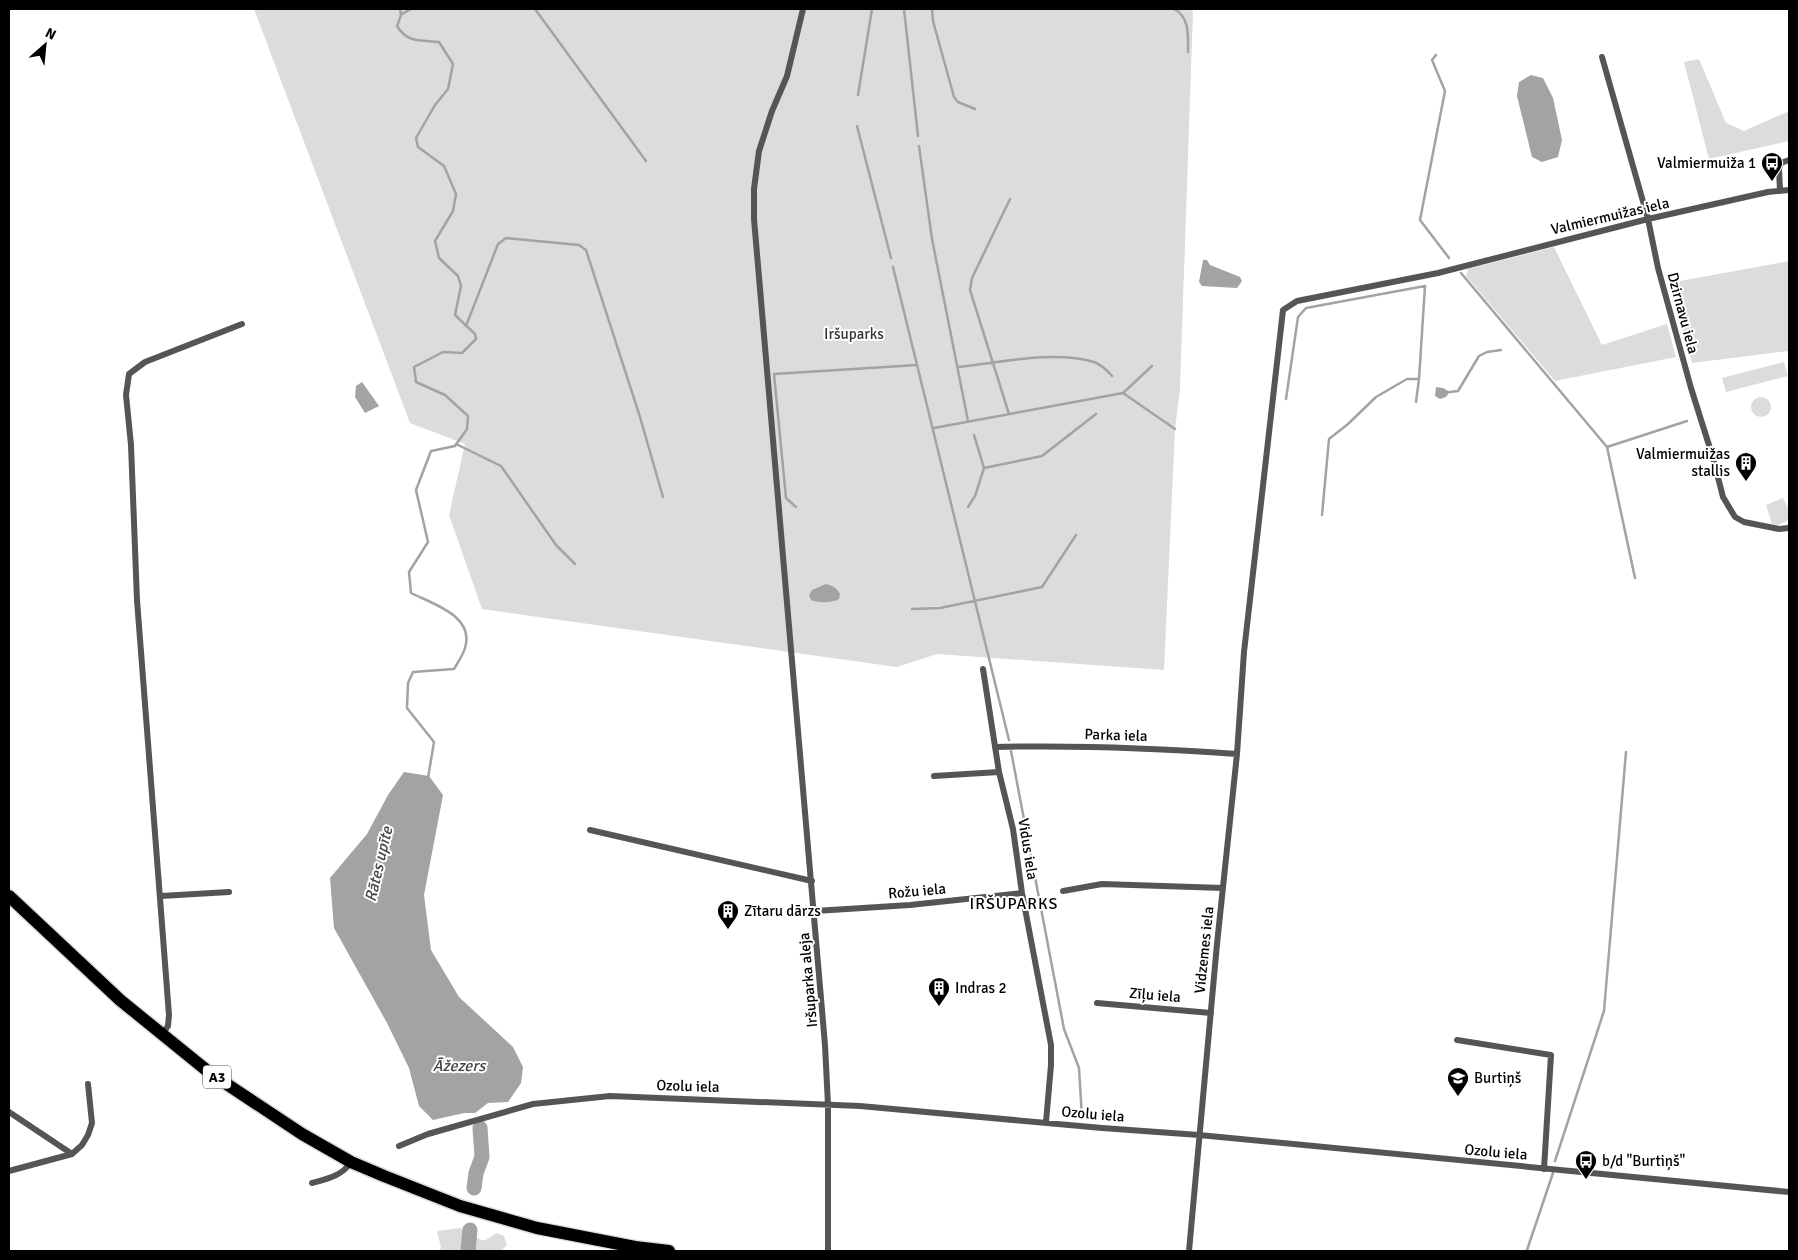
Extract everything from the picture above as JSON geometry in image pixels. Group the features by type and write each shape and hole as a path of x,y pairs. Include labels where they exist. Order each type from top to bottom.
{"highway":[{"name":"A3","path":"9,896 120,1000 218,1078 302,1134 351,1162 460,1206 537,1228 635,1247 669,1251"}],"street":[{"name":"Iršuparka aleja","path":"803,9 787,76 772,111 759,151 754,189 754,219 815,911 825,1045 828,1105 828,1251"},
{"name":"Dzirnavu iela","path":"1602,57 1648,218 1658,268 1723,497 1735,517 1744,522 1779,529 1789,528"},
{"path":"1780,191 1779,169 1781,163 1789,160"},
{"name":"Valmiermuižas iela","path":"1244,652 1283,310 1297,301 1438,272 1648,218 1789,190"},
{"path":"162,1034 168,1026 169,1015 137,600 131,445 126,395 129,374 145,362 242,324"},
{"name":"Vidzemes iela","path":"1189,1251 1237,754 1244,652"},
{"name":"Vidus iela","path":"983,669 999,772 1013,829 1022,893 1051,1045 1052,1065 1046,1122"},
{"name":"Parka iela","path":"995,747 1056,745 1167,749 1237,754"},
{"path":"934,776 999,772"},
{"path":"590,830 812,881"},
{"path":"1063,891 1102,884 1223,888"},
{"path":"160,896 229,892"},
{"name":"Rožu iela","path":"815,911 910,905 1022,893"},
{"name":"Zīļu iela","path":"1097,1003 1211,1013"},
{"path":"1457,1040 1551,1055 1544,1169"},
{"path":"9,1172 72,1154 82,1145 92,1123 88,1084"},
{"name":"Ozolu iela","path":"399,1146 428,1134 533,1104 610,1096 904,1110 1199,1135 1789,1192"},
{"path":"9,1112 72,1154"},
{"path":"312,1183 332,1178 347,1169 351,1162"}],"green space":[{"name":"Iršuparks","path":"254,9 1187,9 1193,11 1180,388 1175,429 1164,670 937,654 897,667 482,609 449,515 465,444 410,423"},
{"path":"1699,59 1726,123 1744,131 1789,111 1789,141 1709,159 1684,62"},
{"path":"1554,247 1602,345 1667,324 1676,357 1555,381 1466,276 1468,269"},
{"path":"1789,261 1789,351 1692,363 1669,283"},
{"path":"1784,362 1788,376 1726,392 1722,378"},
{"path":"1761,397 1768,400 1771,407 1768,414 1761,417 1754,414 1751,407 1754,400"},
{"path":"1783,498 1789,510 1789,520 1778,525 1772,524 1766,505"},
{"path":"460,1228 481,1240 486,1240 496,1233 504,1236 507,1245 501,1251 440,1251 441,1247 437,1231"}],"water":[{"path":"1531,75 1543,78 1553,98 1562,140 1558,157 1542,162 1532,157 1517,96 1519,82"},
{"path":"1203,260 1207,260 1210,265 1240,277 1242,281 1237,288 1202,286 1199,282"},
{"path":"362,382 379,406 365,413 355,397 356,386"},
{"path":"1436,387 1450,392 1446,397 1440,399 1435,396"},
{"path":"826,584 838,590 840,594 839,599 825,602 811,600 809,595 812,590"},
{"name":"Āžezers","path":"404,772 429,776 443,795 424,895 431,950 459,997 513,1047 523,1067 521,1083 508,1102 488,1103 475,1113 464,1113 433,1120 419,1106 409,1068 387,1023 334,928 330,878 367,834 388,795"}],"waterway":[{"name":"Rātes upīte","path":"400,9 401,15 397,26 401,31 415,40 439,42 453,64 448,89 435,105 416,138 418,147 444,166 456,194 453,211 435,241 439,258 458,276 461,286 455,315 475,334 476,339 462,353 443,352 414,367 416,382 445,395 468,416 467,429 455,446 431,451 416,490 428,542 409,572 411,593 440,607 458,619 464,627 466,637 464,651 454,669 413,672 408,683 407,708 434,742 428,778"},
{"path":"402,14 411,9"},
{"path":"535,9 646,161"},
{"path":"858,95 872,9"},
{"path":"904,9 918,136"},
{"path":"932,9 933,21 954,97 958,102 975,109"},
{"path":"1174,9 1183,17 1187,28 1188,52"},
{"path":"1436,55 1432,60 1445,91 1420,220 1449,258"},
{"path":"857,126 891,258"},
{"path":"919,146 932,239 968,421"},
{"path":"1009,414 970,290 972,278 1010,199"},
{"path":"466,326 498,244 506,238 579,245 586,250 640,417 663,497"},
{"path":"893,267 1009,740"},
{"path":"1461,273 1607,447 1635,578"},
{"path":"1286,399 1298,317 1306,308 1425,286 1416,402"},
{"path":"1450,392 1458,391 1479,356 1487,352 1501,350"},
{"path":"957,367 1026,358 1061,357 1094,362 1112,376"},
{"path":"796,507 786,498 774,374 917,365"},
{"path":"1123,393 1152,366"},
{"path":"1322,515 1329,439 1376,397 1407,379 1419,379"},
{"path":"934,428 1123,393 1175,429"},
{"path":"984,468 1042,456 1096,414"},
{"path":"1607,447 1687,421"},
{"path":"968,507 975,496 984,468 974,435"},
{"path":"456,444 501,466 556,545 575,564"},
{"path":"912,609 940,608 1042,587 1076,535"},
{"path":"1011,751 1064,1029 1079,1068 1082,1118"},
{"path":"1555,1161 1604,1011 1626,752"},
{"name":"Rātes upīte","path":"474,1188 476,1173 482,1157 480,1128"},
{"path":"1527,1250 1553,1173"},
{"name":"Rātes upīte","path":"468,1251 470,1230"}],"place":[{"name":"Valmiermuiža 1","path":"1772,182"},
{"name":"Valmiermuižas stallis","path":"1746,482"},
{"name":"Zītaru dārzs","path":"728,930"},
{"name":"Indras 2","path":"939,1007"},
{"name":"Burtiņš","path":"1458,1097"},
{"name":"b/d \"Burtiņš\"","path":"1586,1180"}],"district":[{"name":"IRŠUPARKS","path":"1014,903"}]}
